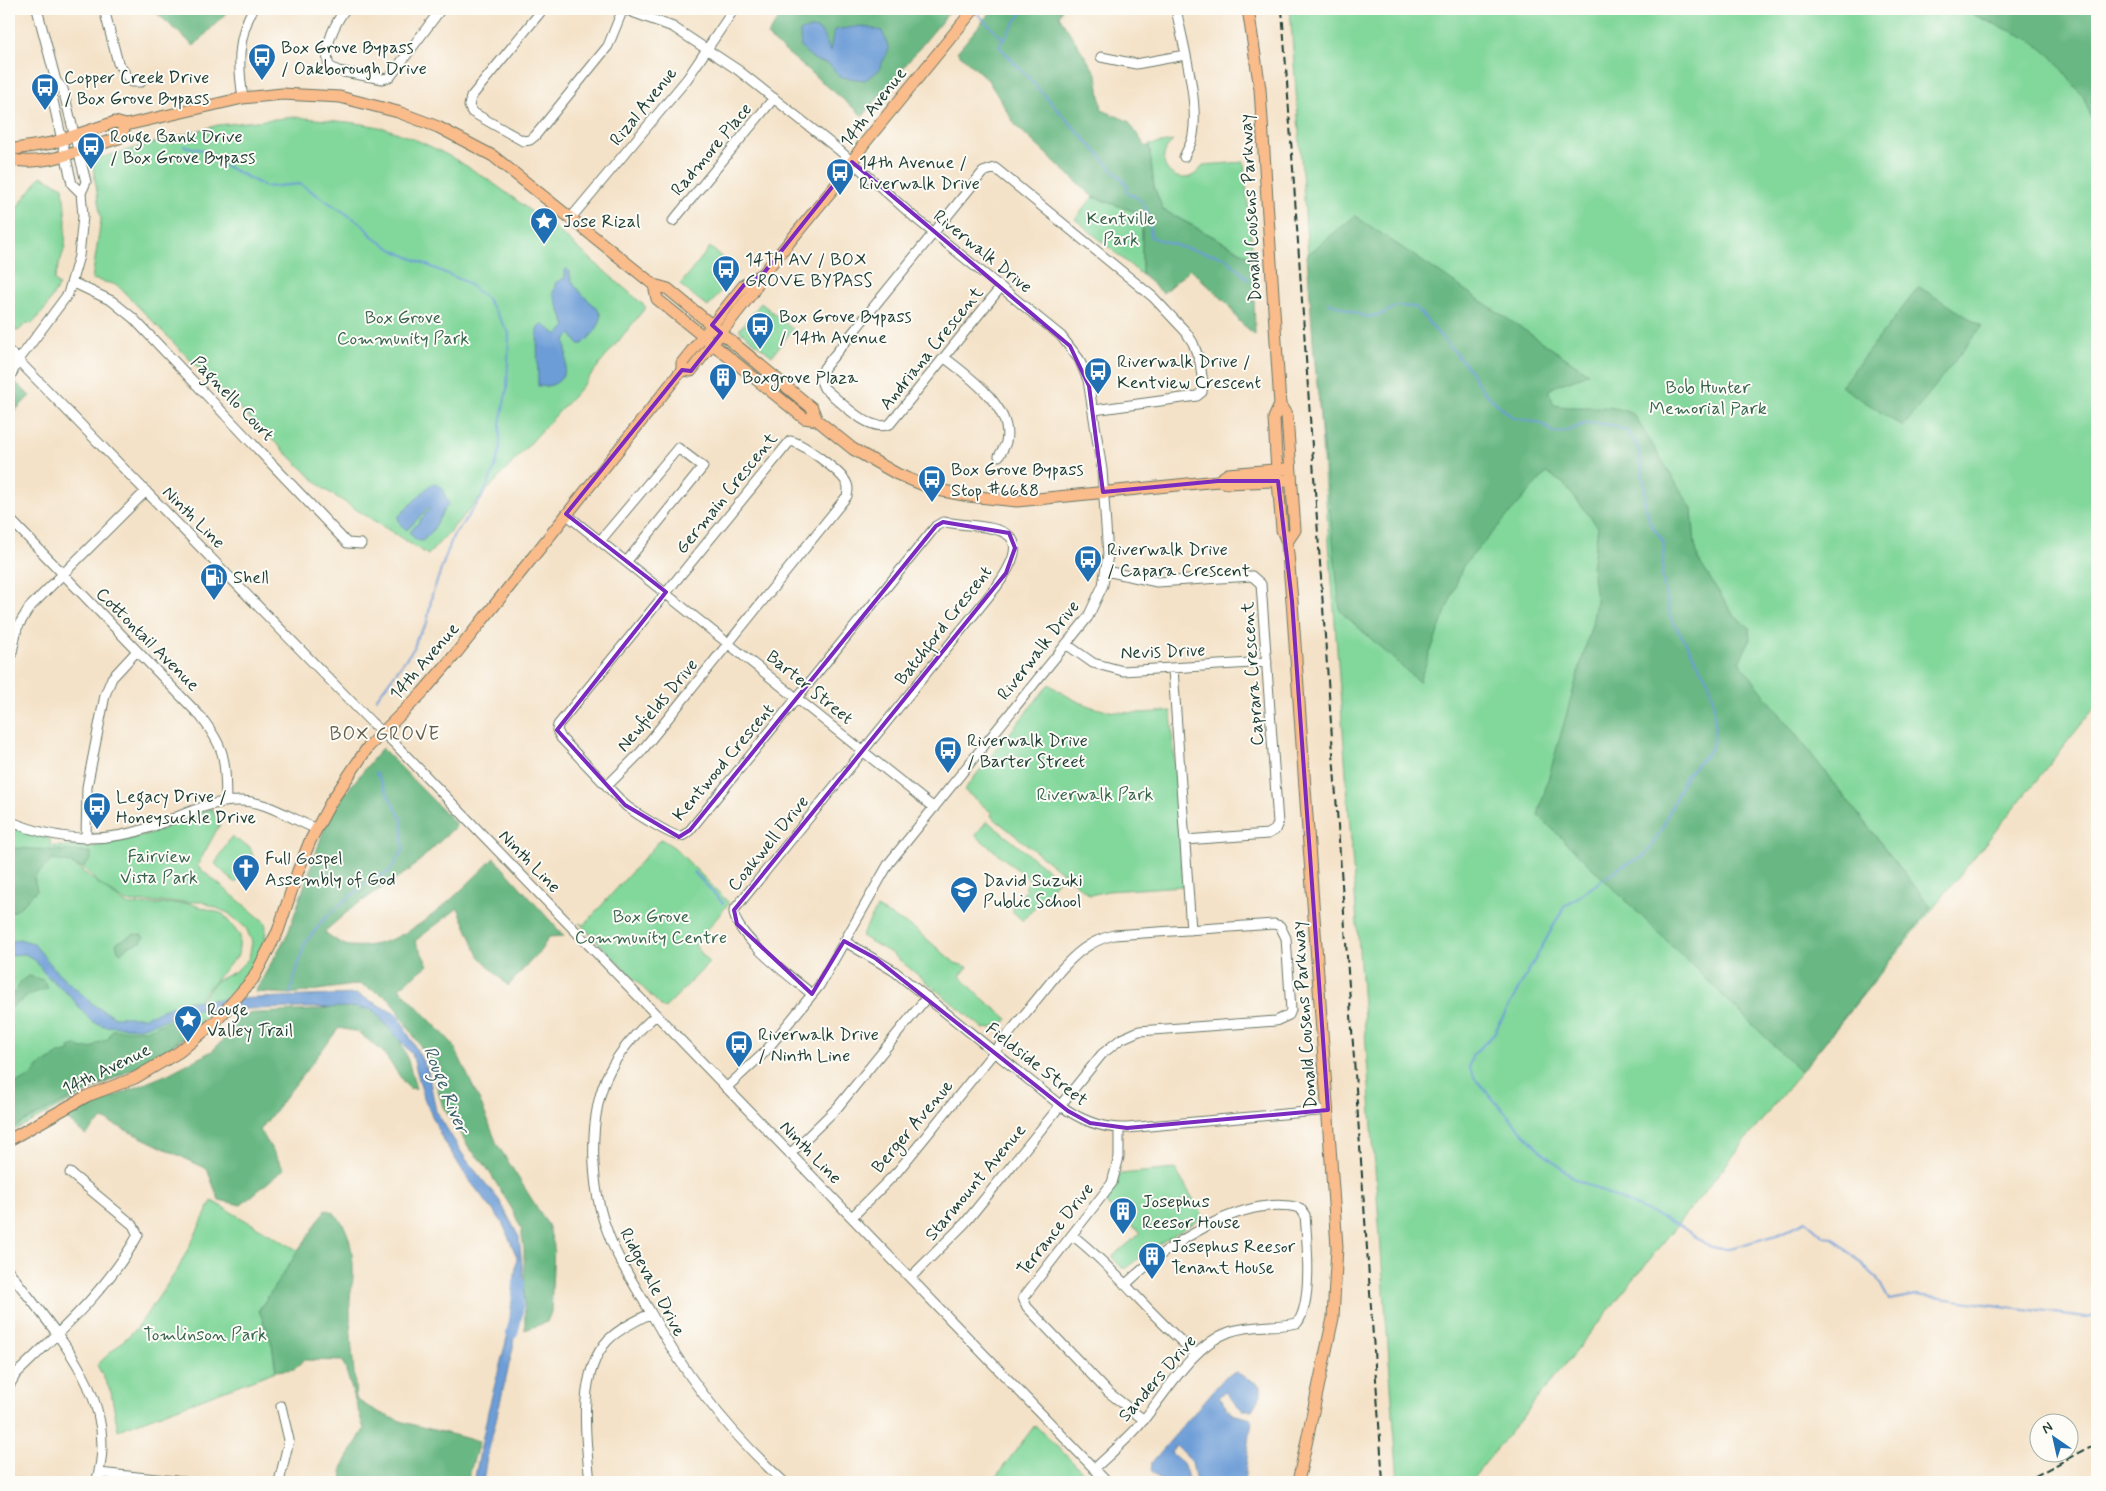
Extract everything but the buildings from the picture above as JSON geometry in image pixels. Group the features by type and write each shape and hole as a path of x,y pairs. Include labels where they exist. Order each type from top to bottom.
{"main road":[{"name":"14th Avenue","path":"682,370 692,370 763,274 841,179 863,145 974,9"},
{"name":"Donald Cousens Parkway","path":"1248,9 1260,89 1280,405 1286,416 1291,474 1295,530 1287,542"},
{"path":"9,150 62,139 115,122 126,125 243,98 282,94 332,97 398,112 438,127 493,156 654,285 668,289 812,408 816,420"},
{"path":"9,159 20,162 66,154 119,138 126,125"},
{"name":"14th Avenue","path":"9,1140 87,1096 135,1078 180,1052 216,1021 253,979 278,931 310,841 331,802 368,747 422,693 454,656 682,370 682,363 744,285 763,274"},
{"path":"654,285 657,299 804,418 816,420 853,449 897,474 951,493 1017,501 1218,481 1228,474 1291,474"},
{"name":"Donald Cousens Parkway","path":"1280,405 1274,418 1282,530 1287,542 1337,1247 1336,1293 1331,1328 1298,1482"}],"street":[{"path":"9,379 18,361 68,294 81,239 82,193 86,182 63,89 56,81 37,9"},
{"path":"104,9 118,62 131,82 141,82"},
{"path":"243,98 239,68 240,45 245,25 253,9"},
{"path":"345,9 330,39 327,54 329,66 338,71 383,79 390,77 441,9"},
{"path":"543,9 471,98 469,106 472,112 523,141 530,140 535,136 602,55 612,38 624,9"},
{"name":"Riverwalk Drive","path":"624,9 673,27 708,49 774,98 934,233 1054,330 1070,346 1086,375 1094,410 1103,492 1108,546 1106,571 1101,592 1094,607 889,863 812,994 764,1053 726,1088"},
{"name":"Rizal Avenue","path":"570,219 687,79 734,9"},
{"path":"1176,9 1191,86 1194,126 1193,137 1184,157"},
{"path":"1101,56 1136,64 1185,55"},
{"path":"56,81 51,92 72,184 82,193"},
{"name":"Radmore Place","path":"673,221 774,98"},
{"path":"934,233 983,172 995,168 1153,297 1186,332 1193,343 1200,362 1203,384 1202,392 1197,396 1094,410"},
{"name":"Andriana Crescent","path":"934,233 824,368 821,381 824,388 869,424 884,428 890,424 1001,287"},
{"name":"Pagnello Court","path":"72,282 112,301 133,318 347,543 361,544"},
{"name":"Ninth Line","path":"9,351 852,1216 1107,1482"},
{"path":"944,358 983,389 996,404 1006,429 1006,441 1000,456"},
{"path":"9,363 18,361"},
{"name":"Germain Crescent","path":"666,592 787,443 790,441 800,443 836,472 847,483 847,496 729,643"},
{"path":"600,541 678,448 703,466 627,561"},
{"path":"9,666 11,650 22,618 62,574 146,491"},
{"name":"Barter Street","path":"566,514 934,808"},
{"name":"Cottontail Avenue","path":"9,518 201,717 224,754 226,802"},
{"name":"Batchford Crescent","path":"797,698 936,526 943,522 999,529 1009,533 1014,541 1014,548 1006,573 863,751"},
{"name":"Caprara Crescent","path":"1106,571 1157,582 1255,576 1261,584 1277,827 1268,834 1185,840"},
{"name":"Kentwood Crescent","path":"666,592 558,725 557,730 561,738 635,813 674,836 684,836 797,698"},
{"name":"Newfields Drive","path":"607,786 640,753 729,643"},
{"name":"Nevis Drive","path":"1066,644 1093,663 1110,669 1134,672 1267,662"},
{"path":"86,838 87,787 105,695 112,678 137,651"},
{"path":"1173,669 1191,930"},
{"name":"Coakwell Drive","path":"812,994 770,960 737,924 734,910 863,751"},
{"path":"9,821 25,828 58,837 111,838 132,833 200,807 240,801 260,804 317,828"},
{"path":"299,821 307,832 310,841"},
{"name":"Starmount Avenue","path":"910,1278 965,1223 1107,1049 1128,1035 1153,1029 1276,1021 1289,1015 1291,1010 1286,938 1280,926 1274,924 1191,930"},
{"name":"Berger Avenue","path":"852,1216 897,1172 1058,973 1080,949 1114,935 1191,930"},
{"name":"Fieldside Street","path":"844,941 882,962 1060,1105 1084,1120 1120,1128 1328,1110"},
{"path":"790,1154 837,1108 926,997"},
{"name":"Ridgevale Drive","path":"656,1015 631,1041 606,1077 598,1107 594,1144 598,1200 607,1232 663,1337 693,1381 738,1434 784,1482"},
{"name":"Terrance Drive","path":"1120,1128 1119,1157 1112,1182 1023,1298 1025,1303 1101,1385 1144,1420"},
{"path":"9,1386 16,1374 96,1292 129,1251 138,1235 133,1225 70,1174"},
{"name":"Sanders Drive","path":"1094,1469 1144,1420 1196,1354 1212,1340 1230,1331 1290,1325 1297,1323 1302,1318 1307,1274 1305,1215 1300,1208 1292,1206 1248,1209 1226,1216 1154,1258 1125,1285"},
{"path":"1072,1234 1168,1330 1196,1354"},
{"path":"9,1271 85,1377 99,1420 102,1452 97,1478 185,1482"},
{"path":"590,1482 585,1411 596,1360 608,1341 627,1326 651,1313"},
{"path":"279,1482 289,1440 281,1406"}],"highlighted area":[{"path":"852,162 1070,346 1089,386 1103,492 1218,481 1278,481 1292,601 1328,1110 1127,1128 1090,1123 1068,1111 875,958 844,941 812,994 737,924 734,910 1006,573 1015,548 1009,533 943,522 936,526 690,830 679,837 625,805 557,730 666,592 566,514 682,370 691,371 721,333 712,325 744,285 763,274"}],"green space":[{"path":"152,9 230,9 194,46"},
{"path":"768,9 952,9 863,116 767,36 781,15"},
{"path":"993,9 1062,9 1059,16 1097,75 1102,110 1128,121 1146,147 1149,145 1154,187 1163,210 1253,258 1255,335 1239,321 1227,303 1190,269 1163,293 1142,275 1142,214 1093,197 1016,126 988,80 957,52"},
{"name":"Bob Hunter Memorial Park","path":"1290,9 2097,9 2097,705 1470,1482 1398,1482"},
{"path":"1960,9 2097,9 2097,126 2093,122 2084,98 2051,56 2031,40"},
{"name":"Box Grove Community Park","path":"295,117 354,123 387,129 410,137 452,158 510,195 548,225 549,223 646,307 578,391 428,555 324,489 211,381 117,285 92,279 101,220 92,160 218,125"},
{"path":"1173,141 1166,150 1164,159 1166,167 1171,174 1178,177 1187,178 1195,174 1203,165 1244,162 1253,258 1163,210 1154,187 1149,145"},
{"path":"41,176 63,187 66,221 65,247 54,280 59,285 45,309 32,324 27,323 18,331 9,328 9,218"},
{"name":"Kentville Park","path":"1093,197 1142,214 1142,275 1075,219"},
{"path":"1355,216 1588,373 1549,390 1554,405 1564,407 1615,408 1634,415 1692,509 1695,544 1699,561 1734,616 1749,627 1750,640 1739,662 1931,907 1801,1072 1538,815 1592,624 1596,601 1592,567 1598,527 1563,483 1546,473 1463,566 1419,682 1340,611 1314,354 1307,255"},
{"path":"710,247 738,271 708,307 680,285"},
{"path":"1919,287 1982,326 1903,427 1841,386"},
{"path":"761,303 793,329 772,356 739,330"},
{"path":"14,381 30,396 9,417 9,387"},
{"name":"Riverwalk Park","path":"1049,684 1079,702 1107,711 1137,713 1171,711 1183,886 1108,891 1090,895 991,816 992,813 964,790"},
{"path":"382,748 457,825 411,869 353,907 324,932 348,946 371,945 391,939 411,930 430,917 494,858 564,936 549,937 541,950 508,986 479,956 458,908 415,941 428,965 399,988 453,1044 482,1106 497,1144 548,1225 554,1246 551,1312 547,1322 525,1330 524,1249 521,1228 512,1209 485,1165 470,1149 443,1107 428,1058 389,998 360,984 290,994 255,992 288,933 330,812"},
{"name":"Fairview Vista Park","path":"211,808 220,824 197,866 266,923 265,947 257,961 236,987 181,1040 156,1057 9,1133 9,825 50,839 51,846 92,847 153,833","holes":["74,865 85,870 102,886","104,888 126,902 203,902 228,913 246,928 252,942 249,958 236,971 216,981 188,1015 183,1017 238,955 240,936 223,914 188,903 127,905"]},
{"path":"987,821 1059,879 1023,921 1012,911 1014,908 1012,907 1026,890 1024,888 1030,880 975,835"},
{"path":"231,837 250,847 253,856 250,871 235,883 215,864"},
{"name":"Box Grove Community Centre","path":"661,839 675,848 729,903 695,945 709,963 664,1009 579,923 584,925"},
{"path":"13,848 91,852 91,860 82,868 70,863 52,860 34,877 37,890 17,910 9,913 9,850"},
{"path":"877,908 915,929 955,963 968,967 960,976 981,997 1008,1019 1002,1026 984,1029 891,953 861,936"},
{"path":"134,934 144,937 141,942 128,946 121,953 118,951 116,943"},
{"path":"29,976 43,980 48,988 31,994 9,1009 9,995 15,992 21,981"},
{"path":"337,1006 359,1007 372,1010 390,1024 402,1045 416,1089 409,1088 383,1052 358,1032 339,1028 260,1130 284,1169 241,1205 219,1200 207,1169 103,1119 85,1135 65,1117 168,1074 212,1051 222,1041 239,1014 316,1010"},
{"path":"182,1016 183,1027 189,1033 155,1058 25,1121 9,1131 9,1084 26,1079 38,1067 59,1054 70,1051 69,1048 78,1045 81,1049 92,1048 108,1039 112,1030 146,1030"},
{"path":"1175,1169 1204,1217 1144,1253 1127,1268 1122,1268 1112,1257 1141,1233 1104,1202 1120,1174"},
{"name":"Tomlinson Park","path":"212,1201 299,1251 259,1310 272,1344 276,1371 118,1430 111,1392 97,1365 137,1328 178,1269"},
{"path":"326,1209 334,1213 340,1220 345,1228 351,1247 353,1276 350,1318 356,1399 370,1408 400,1421 479,1442 467,1482 343,1482 342,1468 364,1429 343,1361 303,1360 295,1369 276,1371 272,1344 259,1310"},
{"path":"1035,1425 1089,1478 1094,1482 992,1482"}],"water":[{"path":"861,26 882,31 889,49 878,71 865,80 840,77 829,64 815,60 801,48 800,32 807,29 813,28 821,32 830,52 834,30"},
{"path":"568,269 573,283 599,311 601,317 594,332 583,344 578,344 571,334 565,340 566,365 561,379 548,386 538,386 537,329 542,324 558,335 566,326 553,293 556,282 565,278 565,270"},
{"path":"436,484 441,487 449,504 427,536 422,541 416,540 410,533 430,509 428,508 407,530 400,524 398,517 430,485"},
{"path":"19,939 33,943 57,972 95,1006 115,1017 145,1017 186,1001 357,994 398,1015 428,1071 436,1111 465,1158 499,1200 519,1237 523,1276 522,1289 517,1299 513,1348 483,1482 474,1482 488,1411 508,1334 517,1257 502,1222 466,1176 441,1136 424,1098 412,1054 373,1010 353,1007 196,1010 140,1028 104,1026 91,1021 70,996 45,974 35,960 25,954 9,955 9,942"},
{"path":"1236,1372 1261,1386 1261,1395 1252,1410 1242,1410 1225,1392 1218,1397 1232,1414 1252,1419 1244,1482 1196,1482 1192,1462 1176,1446 1171,1453 1183,1463 1189,1482 1162,1482 1151,1470 1152,1462 1226,1376"}],"waterway":[{"path":"1024,9 999,46 1128,186 1127,193 1141,201 1147,210 1151,237 1188,249 1225,257 1249,280"},
{"path":"978,14 1004,40"},
{"path":"184,146 207,151 220,163 266,187 300,184 362,224 374,238 395,251 466,282 487,299 509,333 507,389 500,423 500,450 493,473 481,499 453,536 432,595 427,623 417,637 414,648 376,699"},
{"path":"1328,302 1366,317 1383,314 1396,306 1415,307 1466,365 1483,391 1513,418 1541,423 1554,433 1567,431 1587,423 1607,424 1627,431 1638,447 1645,486 1645,504 1650,523 1663,541 1662,576 1671,618 1708,680 1713,697 1715,724 1712,748 1685,777 1660,832 1645,856 1622,866 1564,907 1493,1035 1472,1056 1469,1068 1476,1080 1538,1149 1575,1179 1682,1227 1711,1248 1730,1248 1777,1235 1806,1221 1824,1237 1834,1238 1877,1278 1889,1300 1916,1295 2086,1317 2097,1315"},
{"path":"290,994 305,943 327,916 370,880 389,872 403,850 402,820 376,773"},
{"path":"694,872 723,903"},
{"name":"Rouge River","path":"512,1333 517,1313 519,1282"}],"railway":[{"path":"1282,9 1383,1482"},
{"path":"2024,1482 2097,1443"}],"place":[{"name":"Box Grove Bypass / Oakborough Drive","path":"262,81"},
{"name":"Copper Creek Drive / Box Grove Bypass","path":"45,111"},
{"name":"Rouge Bank Drive / Box Grove Bypass","path":"91,170"},
{"name":"14th Avenue / Riverwalk Drive","path":"840,196"},
{"name":"Jose Rizal","path":"544,245"},
{"name":"14TH AV / BOX GROVE BYPASS","path":"726,293"},
{"name":"Box Grove Bypass / 14th Avenue","path":"760,350"},
{"name":"Riverwalk Drive / Kentview Crescent","path":"1098,395"},
{"name":"Boxgrove Plaza","path":"723,401"},
{"name":"Box Grove Bypass Stop #6688","path":"932,503"},
{"name":"Riverwalk Drive / Capara Crescent","path":"1088,583"},
{"name":"Shell","path":"214,601"},
{"name":"Riverwalk Drive / Barter Street","path":"948,774"},
{"name":"Legacy Drive / Honeysuckle Drive","path":"97,830"},
{"name":"Full Gospel Assembly of God","path":"246,892"},
{"name":"David Suzuki Public School","path":"964,914"},
{"name":"Rouge Valley Trail","path":"188,1043"},
{"name":"Riverwalk Drive / Ninth Line","path":"739,1068"},
{"name":"Josephus Reesor House","path":"1123,1235"},
{"name":"Josephus Reesor Tenant House","path":"1152,1280"}],"district":[{"name":"BOX GROVE","path":"385,733"}]}
